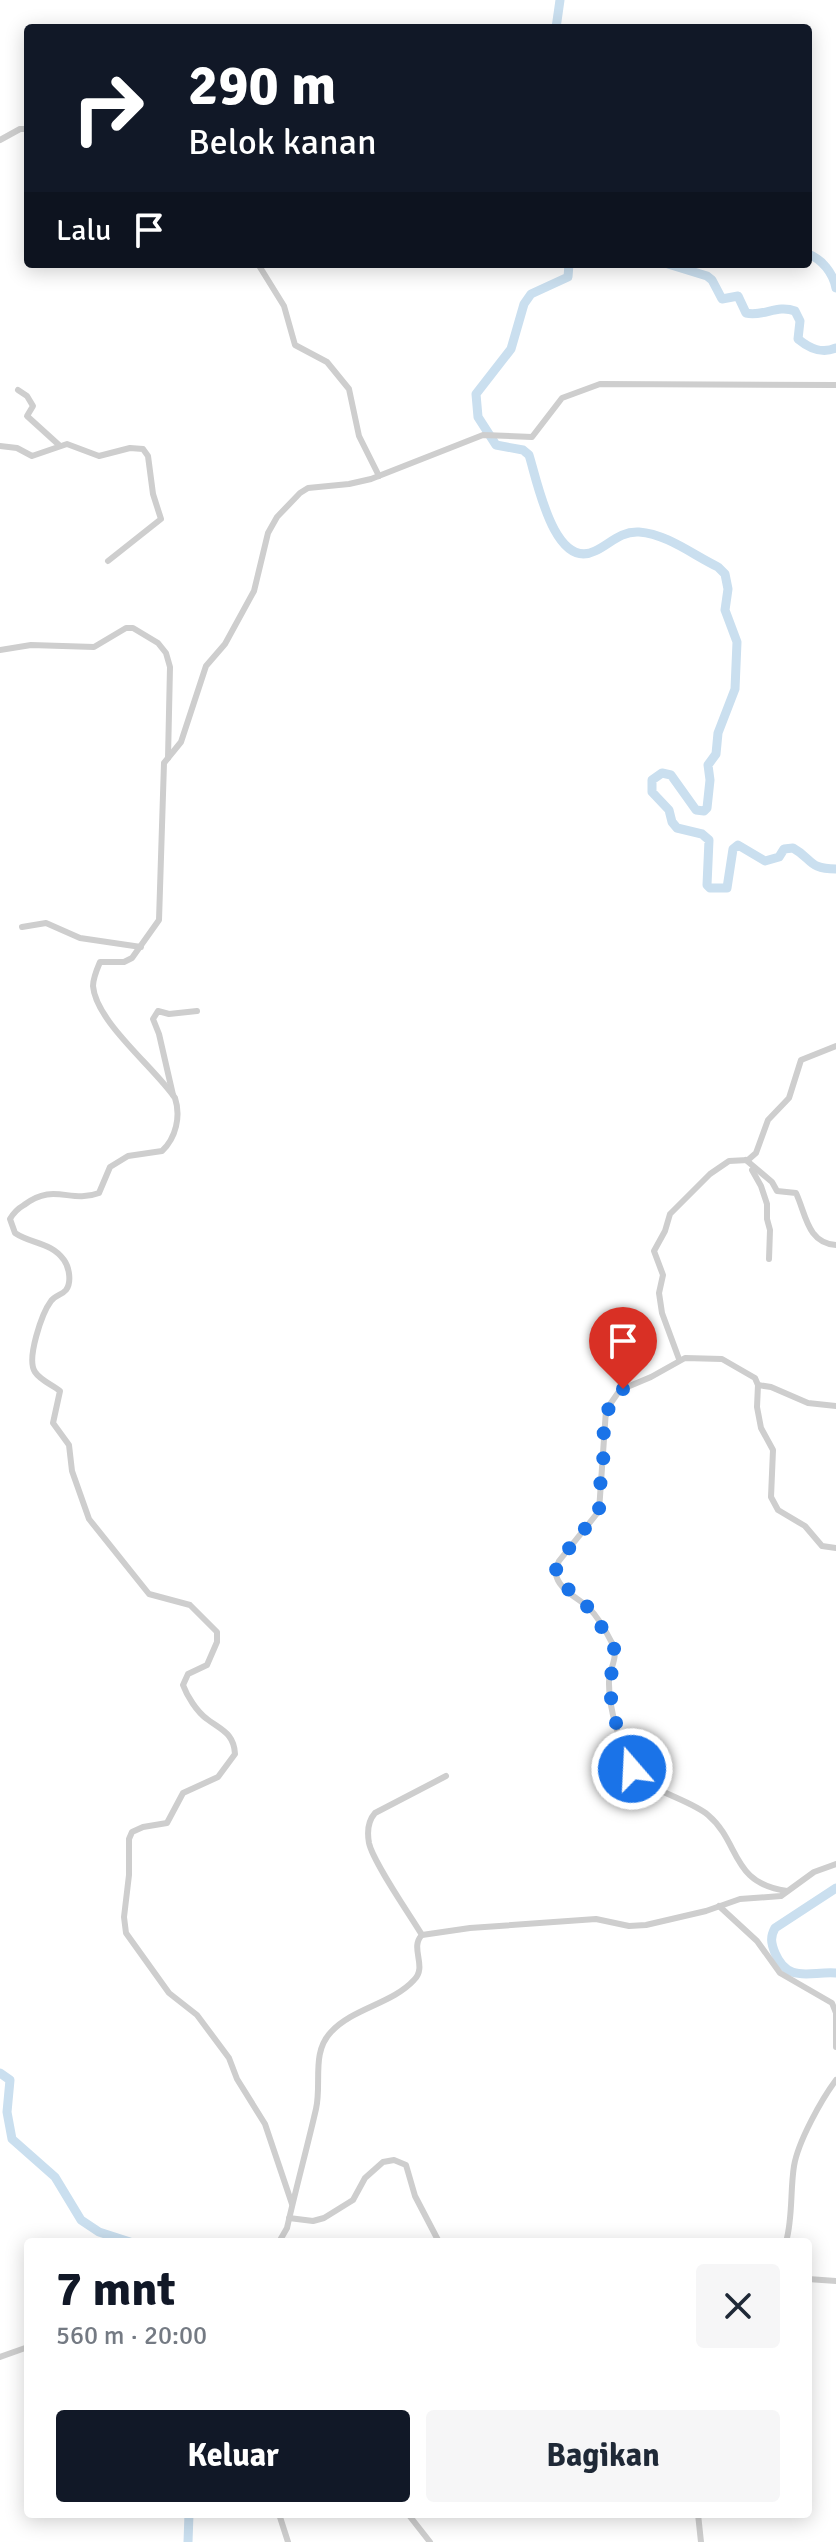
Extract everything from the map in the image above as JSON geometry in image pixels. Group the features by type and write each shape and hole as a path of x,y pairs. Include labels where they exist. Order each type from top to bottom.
{"street":[{"path":"0,140 24,129"},
{"path":"260,268 284,306 295,345 327,362 349,389 361,440 379,476"},
{"path":"173,1095 106,1017 93,987 100,962 127,961 157,926 160,912 163,769 181,742 206,666 225,644 254,591 273,522 303,490 349,484 379,476 486,434 532,437 562,398 608,383 836,385"},
{"path":"18,390 27,396 33,406 27,417 59,445"},
{"path":"0,446 17,448 32,456 59,445 71,444 99,456 139,448 148,456 153,494 161,511 161,521 108,561"},
{"path":"0,650 31,645 94,647 129,627 158,643 166,653 170,667 168,758"},
{"path":"22,927 46,923 80,938 141,947"},
{"path":"197,1011 169,1014 158,1011 153,1019 177,1105 175,1129 165,1148 155,1153 128,1156 117,1163 108,1170 102,1189 96,1194 50,1193 35,1196 16,1210 10,1223 19,1236 48,1245 68,1268 69,1285 52,1300 32,1351 32,1362 36,1373 60,1391 53,1423 69,1445 72,1471 87,1516 149,1594 190,1605 217,1632 217,1642 207,1665 188,1674 183,1685 203,1716 227,1732 234,1743 235,1754 218,1777 183,1793 167,1823 132,1832 124,1926 130,1941 169,1993 197,2015 229,2058 237,2079 265,2124 292,2204"},
{"path":"679,1359 660,1302 663,1275 654,1249 664,1233 669,1216 713,1171 729,1161 746,1160 757,1152 768,1120 789,1098 801,1060 836,1046"},
{"path":"746,1160 772,1182 777,1191 797,1194 811,1232 824,1243 836,1245"},
{"path":"746,1160 767,1204 769,1259"},
{"path":"787,1891 765,1886 744,1871 709,1816 691,1803 657,1789 634,1772 608,1682 615,1657 614,1648 592,1611 557,1579 556,1570 559,1561 599,1511 605,1412 620,1390 653,1376 679,1359 722,1359 753,1377 758,1385 757,1407 761,1428 773,1450 771,1497 779,1511 805,1526 822,1546 836,1548"},
{"path":"758,1385 772,1387 811,1404 836,1406"},
{"path":"422,1935 371,1850 369,1822 375,1813 446,1776"},
{"path":"281,2238 289,2218 316,2109 318,2064 323,2042 343,2022 413,1982 421,1968 416,1944 422,1935 470,1928 596,1919 629,1926 646,1925 740,1899 778,1897 814,1872 836,1864"},
{"path":"719,1906 757,1941 780,1973 832,2003 836,2013 836,2047"},
{"path":"787,2238 795,2163 822,2098 836,2080"},
{"path":"289,2218 313,2221 324,2218 353,2200 367,2175 383,2162 394,2160 406,2165 415,2196 437,2238"},
{"path":"812,2279 836,2281"},
{"path":"0,2357 24,2348"},
{"path":"280,2518 288,2542"},
{"path":"411,2518 430,2542"},
{"path":"698,2518 701,2542"}],"waterway":[{"path":"557,24 560,0"},
{"path":"812,256 826,267 836,288"},
{"path":"569,268 568,277 531,294 524,304 511,349 476,394 478,417 496,445 523,450 529,455 550,520 569,548 581,554 595,551 616,538 639,532 680,546 725,574 728,589 725,610 737,642 735,689 718,733 716,754 708,765 707,808 704,811 696,810 671,775 662,773 652,780 652,792 669,810 677,828 702,834 709,840 707,885 710,888 727,888 733,849 738,845 765,861 779,857 784,849 793,848 815,865 836,869"},
{"path":"681,268 707,276 722,299 738,296 746,313 782,309 795,311 800,321 798,339 816,350 836,348"},
{"path":"836,1888 775,1928 772,1934 775,1953 786,1969 801,1974 836,1973"},
{"path":"0,2073 10,2080 7,2112 12,2139 55,2177 81,2220 99,2232 118,2238"},
{"path":"188,2542 189,2518"}],"route":[{"path":"623,1389 604,1417 599,1511 559,1561 556,1570 557,1579 592,1611 614,1648 609,1685 614,1717 632,1769"}]}
